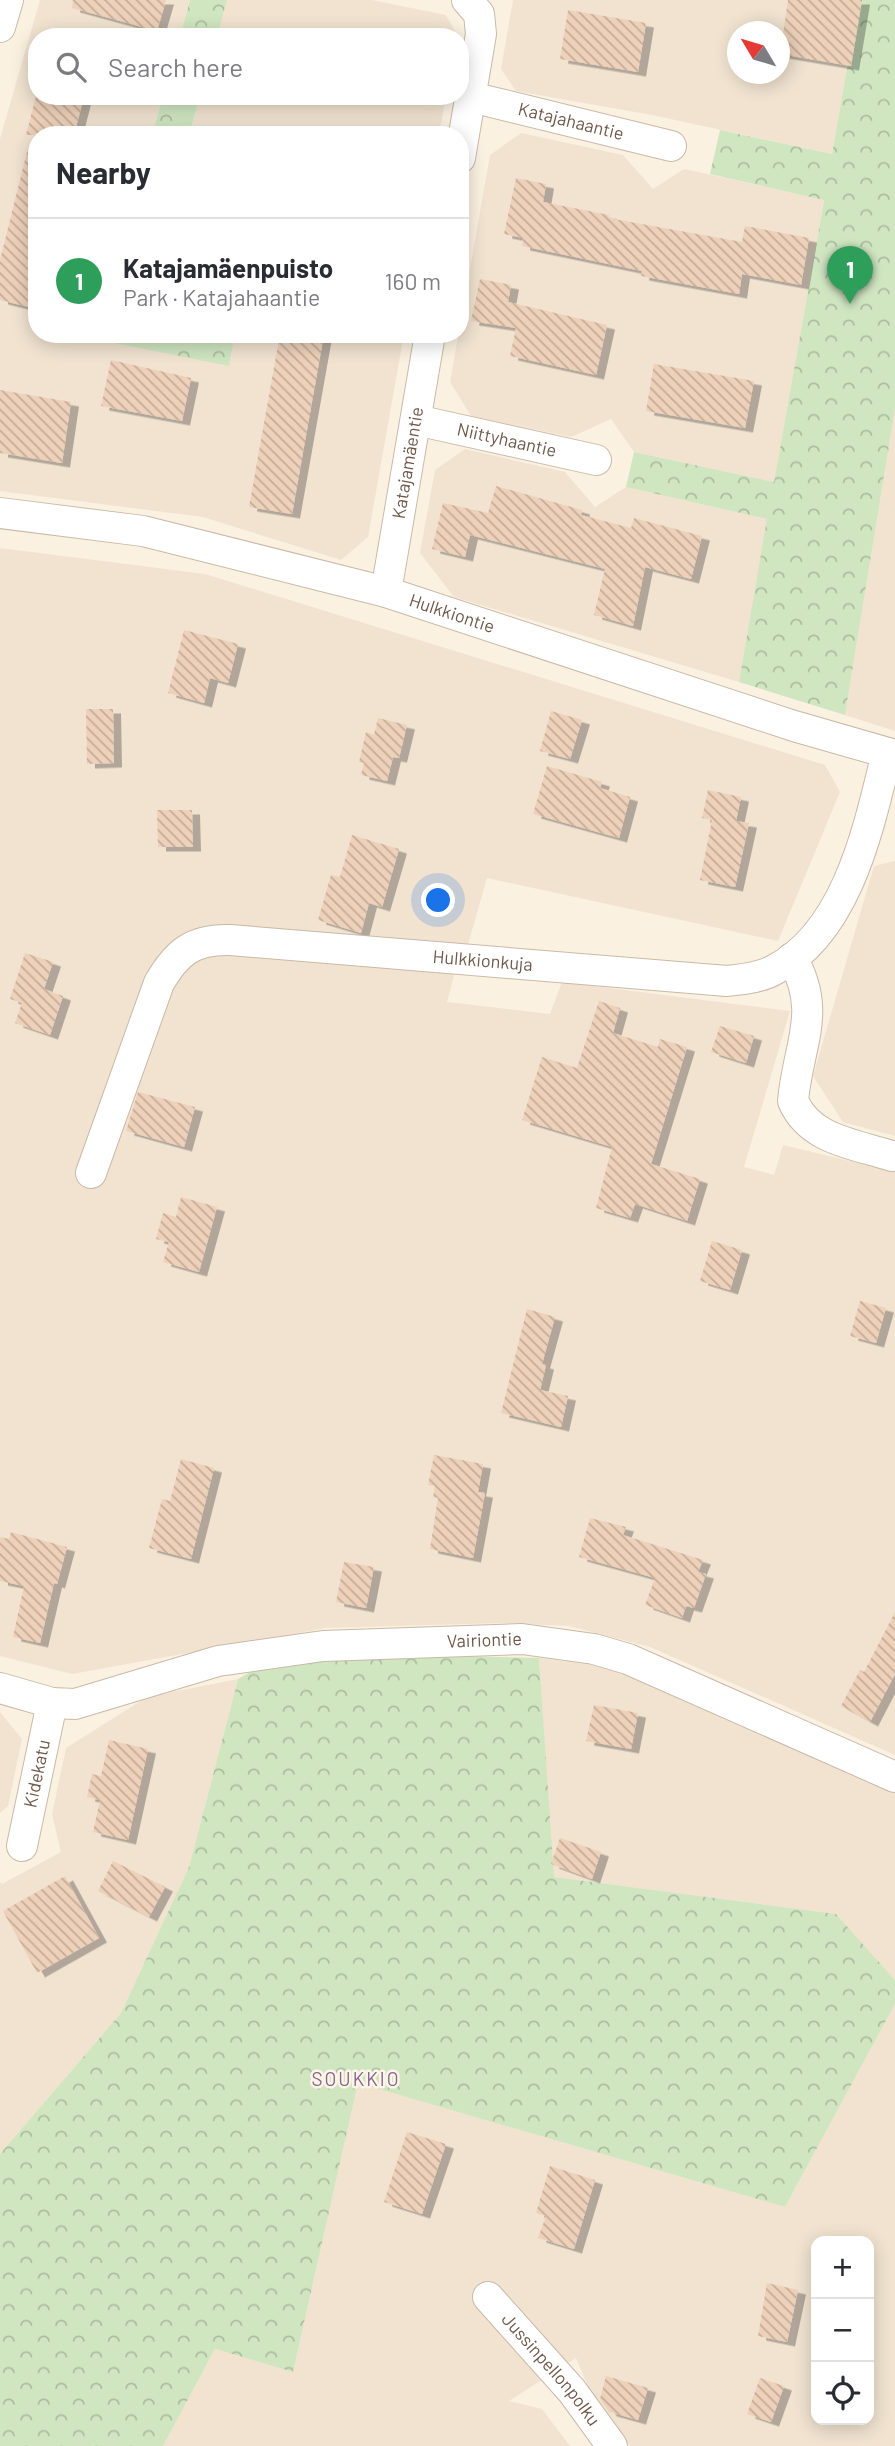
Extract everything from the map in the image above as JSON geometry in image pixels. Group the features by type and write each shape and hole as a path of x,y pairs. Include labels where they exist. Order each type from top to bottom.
{"street":[{"path":"0,27 8,0"},
{"path":"466,126 481,34 480,14 467,0"},
{"name":"Katajahaantie","path":"471,97 671,146"},
{"name":"Katajamäentie","path":"386,592 429,343"},
{"name":"Niittyhaantie","path":"416,420 596,460"},
{"name":"Hulkkiontie","path":"0,513 143,531 386,592 782,722 891,754"},
{"name":"Hulkkionkuja","path":"91,1173 159,983 170,963 187,949 208,940 727,981 773,971 792,958 826,920 854,869 864,846 891,754"},
{"path":"792,958 805,981 808,1001 793,1101 799,1115 809,1127 822,1134 892,1156"},
{"name":"Vairiontie","path":"0,1688 52,1703 75,1704 106,1697 218,1661 289,1648 522,1639 594,1649 628,1659 895,1777"},
{"name":"Kidekatu","path":"22,1846 52,1703"},
{"name":"Jussinpellonpolku","path":"488,2297 572,2391 612,2446"}],"shaded area":[{"path":"40,0 190,0 182,28 32,28"},
{"path":"227,0 372,0 446,15 453,28 219,28"},
{"path":"513,0 859,0 832,154 652,115 516,91 501,69"},
{"path":"28,42 28,105 160,105 155,126 28,126 28,343 120,343 229,365 233,343 402,343 368,537 341,560 203,517 0,491 0,139"},
{"path":"197,105 444,105 441,126 192,126"},
{"path":"521,133 623,155 653,189 684,169 824,199 774,482 634,452 611,419 571,437 471,416 450,382 457,343 469,343 469,274 490,155"},
{"path":"895,409 895,731 845,715"},
{"path":"465,449 565,472 595,507 626,487 768,519 739,682 454,597 420,553 435,470"},
{"path":"0,548 205,574 825,765 840,792 778,941 487,878 465,955 454,975 447,1002 550,1014 562,982 790,1011 744,1167 774,1175 783,1145 895,1172 895,1755 650,1647 569,1626 501,1623 326,1628 72,1674 0,1656"},
{"path":"895,861 895,1136 843,1122 813,1076 874,866"},
{"path":"539,1658 629,1670 895,1786 895,1980 836,1914 553,1877"},
{"path":"238,1679 189,1867 121,2013 0,2154 0,1882 2,1884 61,1852 52,1814 66,1748 147,1697"},
{"path":"0,1712 22,1739 8,1806 0,1813"},
{"path":"895,2004 895,2446 630,2446 594,2400 576,2358 509,2401 542,2409 570,2446 163,2446 215,2349 293,2372 358,2083 785,2207"}],"green space":[{"path":"190,0 227,0 219,28 182,28"},
{"path":"859,0 895,0 895,409 845,715 739,682 767,519 626,487 634,452 774,482 824,200 710,174 720,130 832,154"},
{"path":"160,105 197,105 192,126 155,126"},
{"path":"115,343 233,343 229,366"},
{"path":"428,1655 539,1658 554,1877 836,1914 895,1980 895,2004 785,2207 358,2083 293,2372 215,2349 163,2446 0,2446 0,2154 121,2013 189,1867 238,1679 266,1663"}],"building":[{"path":"73,0 166,0 158,28 146,28 72,8"},
{"path":"788,0 862,0 851,66 790,56 790,21 785,21"},
{"path":"568,10 646,23 638,72 560,59"},
{"path":"34,105 82,105 76,126 28,126"},
{"path":"28,148 28,307 0,300 0,260"},
{"path":"516,178 546,184 543,202 609,215 608,218 742,242 745,226 809,238 801,285 742,274 739,294 641,276 642,271 522,246 523,238 504,234"},
{"path":"480,279 511,285 508,302 607,325 596,375 510,356 516,328 471,321"},
{"path":"278,343 322,343 292,514 249,507"},
{"path":"111,360 191,378 182,421 101,406"},
{"path":"654,364 754,381 745,428 646,411"},
{"path":"0,390 71,402 62,463 0,453"},
{"path":"496,486 582,510 581,515 631,528 634,518 702,536 691,579 645,567 633,626 594,615 605,569 470,535 465,557 432,549 443,503 488,513"},
{"path":"184,630 238,644 228,683 210,678 204,703 168,693"},
{"path":"86,709 113,709 114,763 87,764"},
{"path":"551,711 582,720 570,759 540,751"},
{"path":"378,718 407,725 399,758 393,757 387,781 361,775 364,763 359,762 366,732 374,735"},
{"path":"547,766 602,782 600,788 630,797 619,838 533,814"},
{"path":"708,790 741,797 736,821 749,823 735,887 700,880 712,820 702,818"},
{"path":"157,810 192,810 193,847 158,847"},
{"path":"352,835 399,849 382,907 369,903 361,933 318,920 331,875 340,877"},
{"path":"25,953 53,962 44,989 63,996 50,1035 15,1023 22,1003 10,999"},
{"path":"599,1001 620,1008 613,1033 658,1047 660,1039 687,1047 651,1164 700,1179 687,1221 635,1204 630,1218 596,1208 612,1147 522,1120 542,1057 577,1068"},
{"path":"720,1026 754,1036 746,1063 711,1052"},
{"path":"138,1092 195,1107 184,1147 126,1131"},
{"path":"181,1197 217,1207 199,1272 163,1262 169,1242 156,1239 163,1213 176,1217"},
{"path":"712,1241 742,1250 730,1290 700,1281"},
{"path":"860,1301 886,1308 876,1343 850,1336"},
{"path":"527,1309 555,1317 542,1364 546,1365 540,1390 568,1396 561,1427 501,1413"},
{"path":"434,1455 483,1464 478,1492 485,1493 473,1558 430,1549 438,1498 433,1497 435,1486 428,1485"},
{"path":"181,1459 214,1468 191,1559 149,1548 162,1499 170,1501"},
{"path":"590,1518 626,1527 623,1535 703,1560 698,1572 706,1574 694,1608 686,1606 682,1618 645,1605 655,1578 579,1557"},
{"path":"11,1532 67,1547 57,1584 54,1583 40,1643 13,1637 24,1586 0,1581 0,1537 9,1539"},
{"path":"344,1562 374,1567 366,1608 336,1602"},
{"path":"895,1612 895,1674 870,1722 841,1706 860,1670 864,1672"},
{"path":"594,1705 638,1713 631,1749 586,1741"},
{"path":"109,1740 148,1749 128,1840 93,1832 100,1800 87,1797 92,1774 101,1776"},
{"path":"560,1838 601,1852 592,1879 551,1864"},
{"path":"113,1861 165,1887 149,1917 98,1891"},
{"path":"65,1876 99,1938 37,1973 3,1911"},
{"path":"407,2132 446,2144 422,2214 384,2202"},
{"path":"550,2166 595,2180 574,2249 538,2238 546,2216 536,2213"},
{"path":"767,2283 798,2290 787,2342 758,2336"},
{"path":"606,2376 648,2388 638,2420 609,2412 600,2399"},
{"path":"760,2378 784,2386 771,2422 747,2414"}],"place":[{"name":"Katajamäenpuisto","path":"850,304"}],"district":[{"name":"SOUKKIO","path":"356,2079"}]}
